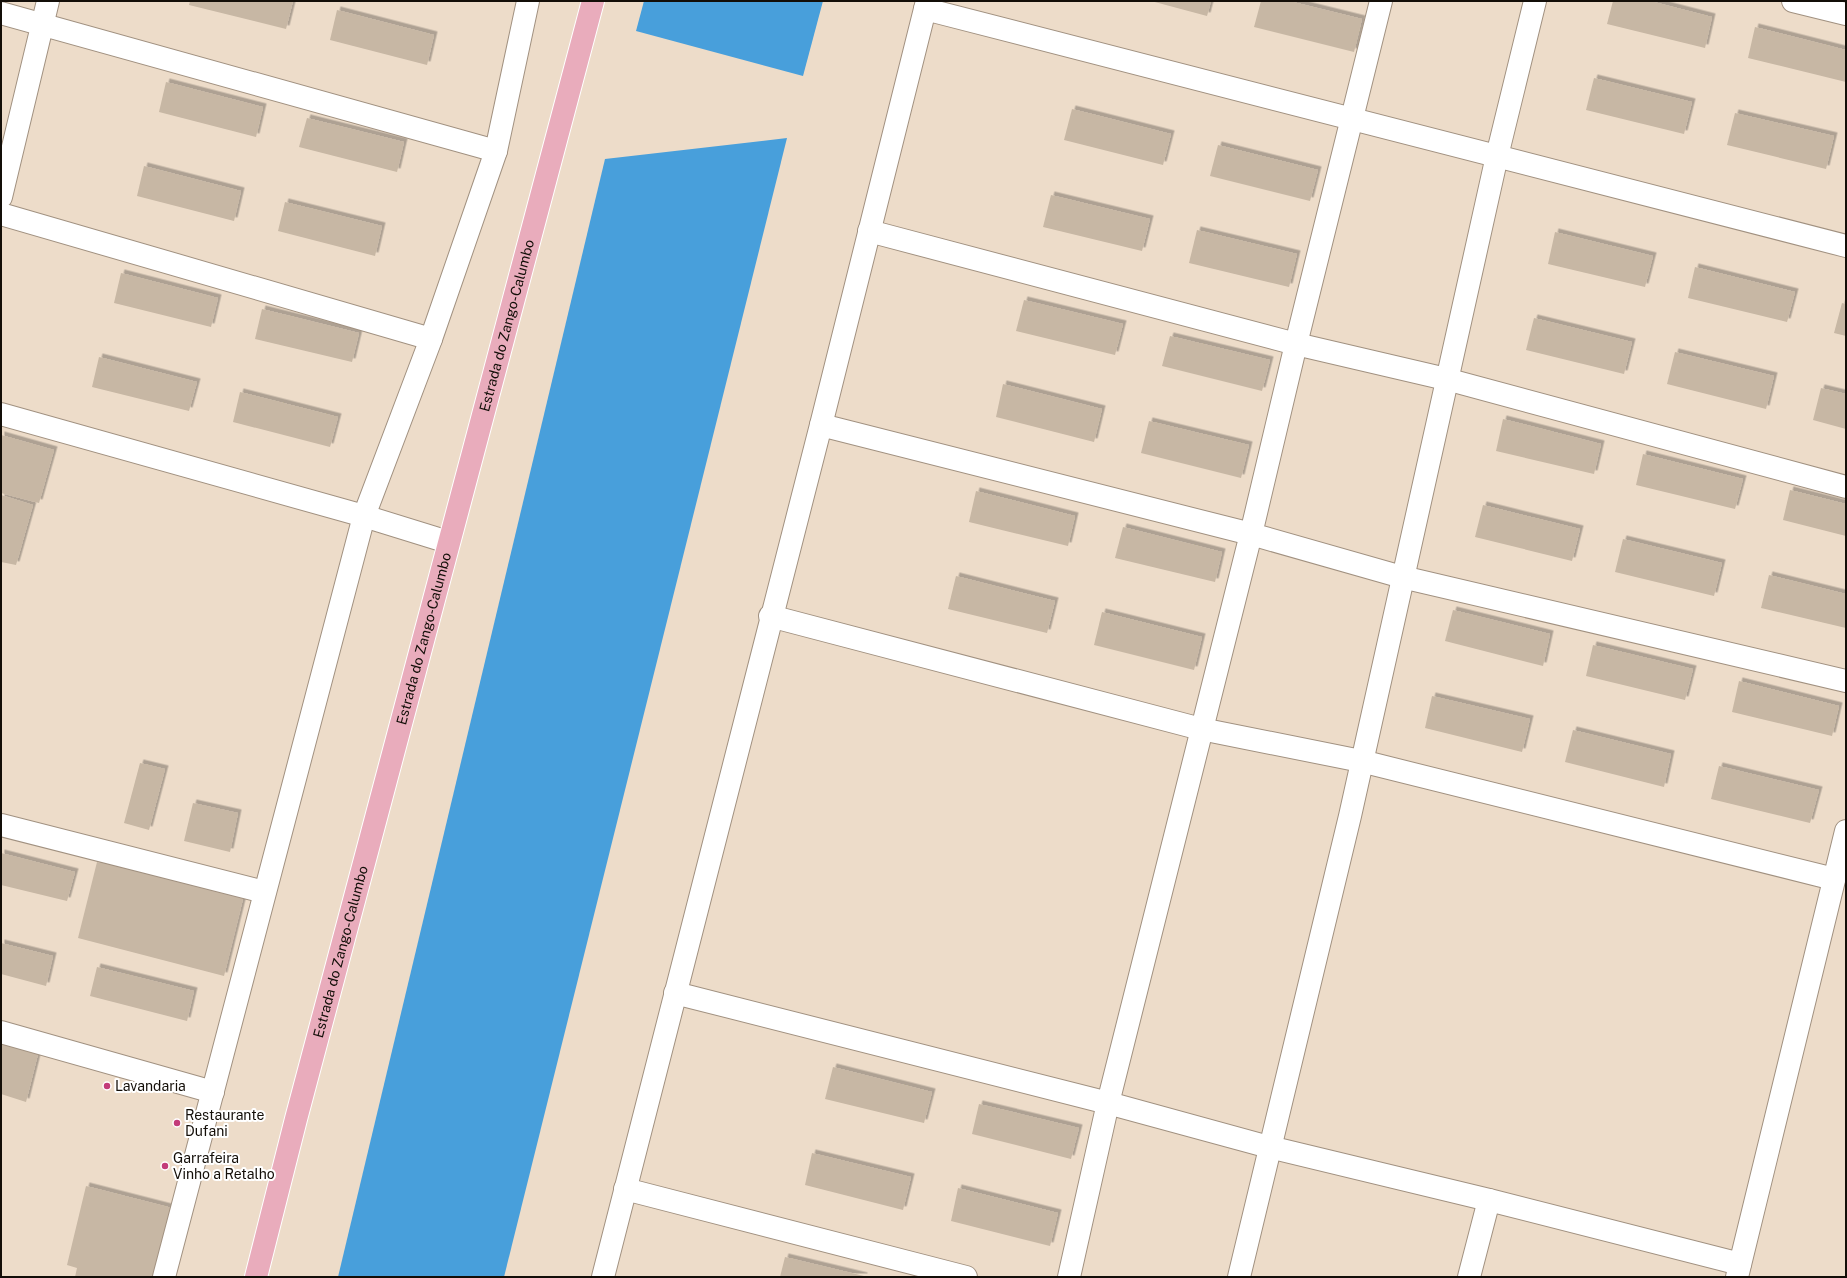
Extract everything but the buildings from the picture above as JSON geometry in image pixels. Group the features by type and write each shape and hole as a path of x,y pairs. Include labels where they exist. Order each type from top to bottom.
{"main road":[{"name":"Estrada do Zango-Calumbo","path":"256,1277 300,1103 448,542 593,1"}],"street":[{"path":"1,197 48,1"},
{"path":"164,1277 364,516 430,339 496,151 528,1"},
{"path":"1069,1277 1108,1103 1200,729 1251,534 1296,344 1381,1"},
{"path":"1239,1277 1269,1147 1350,816 1446,379 1497,156 1535,1"},
{"path":"1793,1 1846,14"},
{"path":"603,1277 926,5 1352,119 1846,246"},
{"path":"1,13 496,151"},
{"path":"1,214 430,339"},
{"path":"869,231 1296,344 1446,379 1846,486"},
{"path":"1,414 364,516 448,542"},
{"path":"820,425 1251,534 1402,577 1846,681"},
{"path":"770,616 1200,729 1361,761 1834,879"},
{"path":"1,825 264,892"},
{"path":"675,993 1108,1103 1269,1147 1490,1200 1739,1270 1846,830"},
{"path":"1,1032 213,1092"},
{"path":"625,1189 966,1277"},
{"path":"1469,1277 1490,1200"}],"water":[{"path":"644,1 823,1 803,76 636,31"},
{"path":"787,138 504,1277 338,1277 605,159"}],"place":[{"name":"Lavandaria","path":"107,1086"},
{"name":"Restaurante Dufani","path":"177,1123"},
{"name":"Garrafeira Vinho a Retalho","path":"165,1166"}]}
